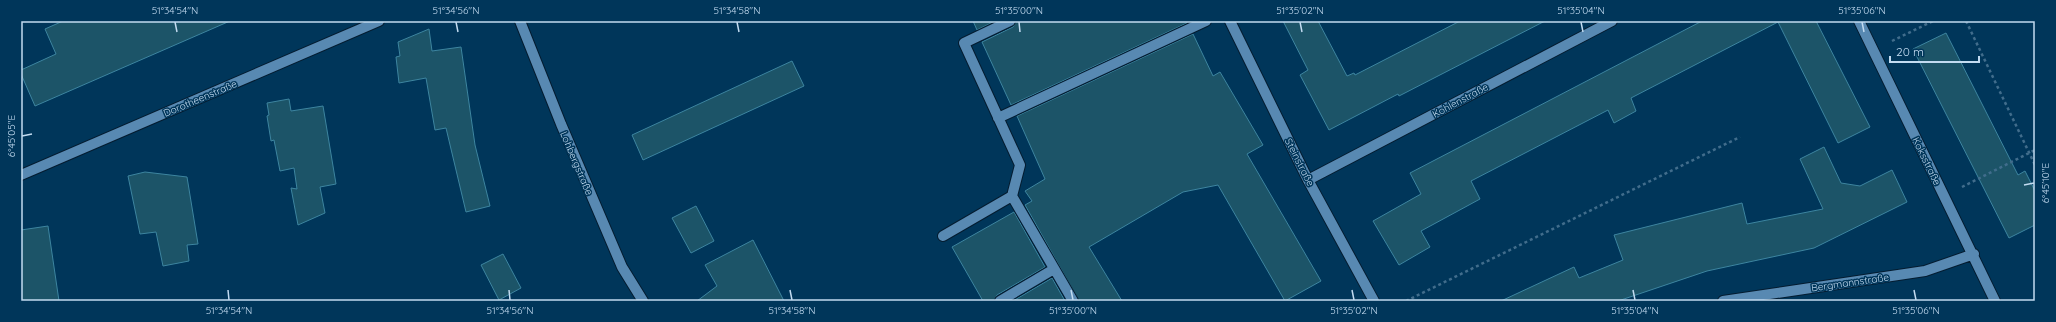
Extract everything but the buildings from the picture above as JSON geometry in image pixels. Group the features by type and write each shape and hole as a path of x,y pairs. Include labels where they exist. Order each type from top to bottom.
{"street":[{"name":"Dorotheenstraße","path":"21,175 379,21"},
{"name":"Lohbergstraße","path":"520,21 561,124 622,267 643,301"},
{"path":"1010,21 964,43 1020,165 1012,196 1073,301"},
{"path":"998,118 1206,21"},
{"name":"Steinstraße","path":"1230,21 1308,180 1374,301"},
{"name":"Kohlenstraße","path":"1308,180 1612,21"},
{"name":"Koksstraße","path":"1859,21 1944,196 1974,254 1995,301"},
{"path":"943,236 1012,196"},
{"name":"Bergmannstraße","path":"1723,301 1925,271 1974,254"},
{"path":"1000,301 1054,269"}],"path":[{"path":"1873,50 1933,21"},
{"path":"1966,21 2035,165"},
{"path":"1406,301 1740,137"},
{"path":"1944,196 2035,150"}]}
